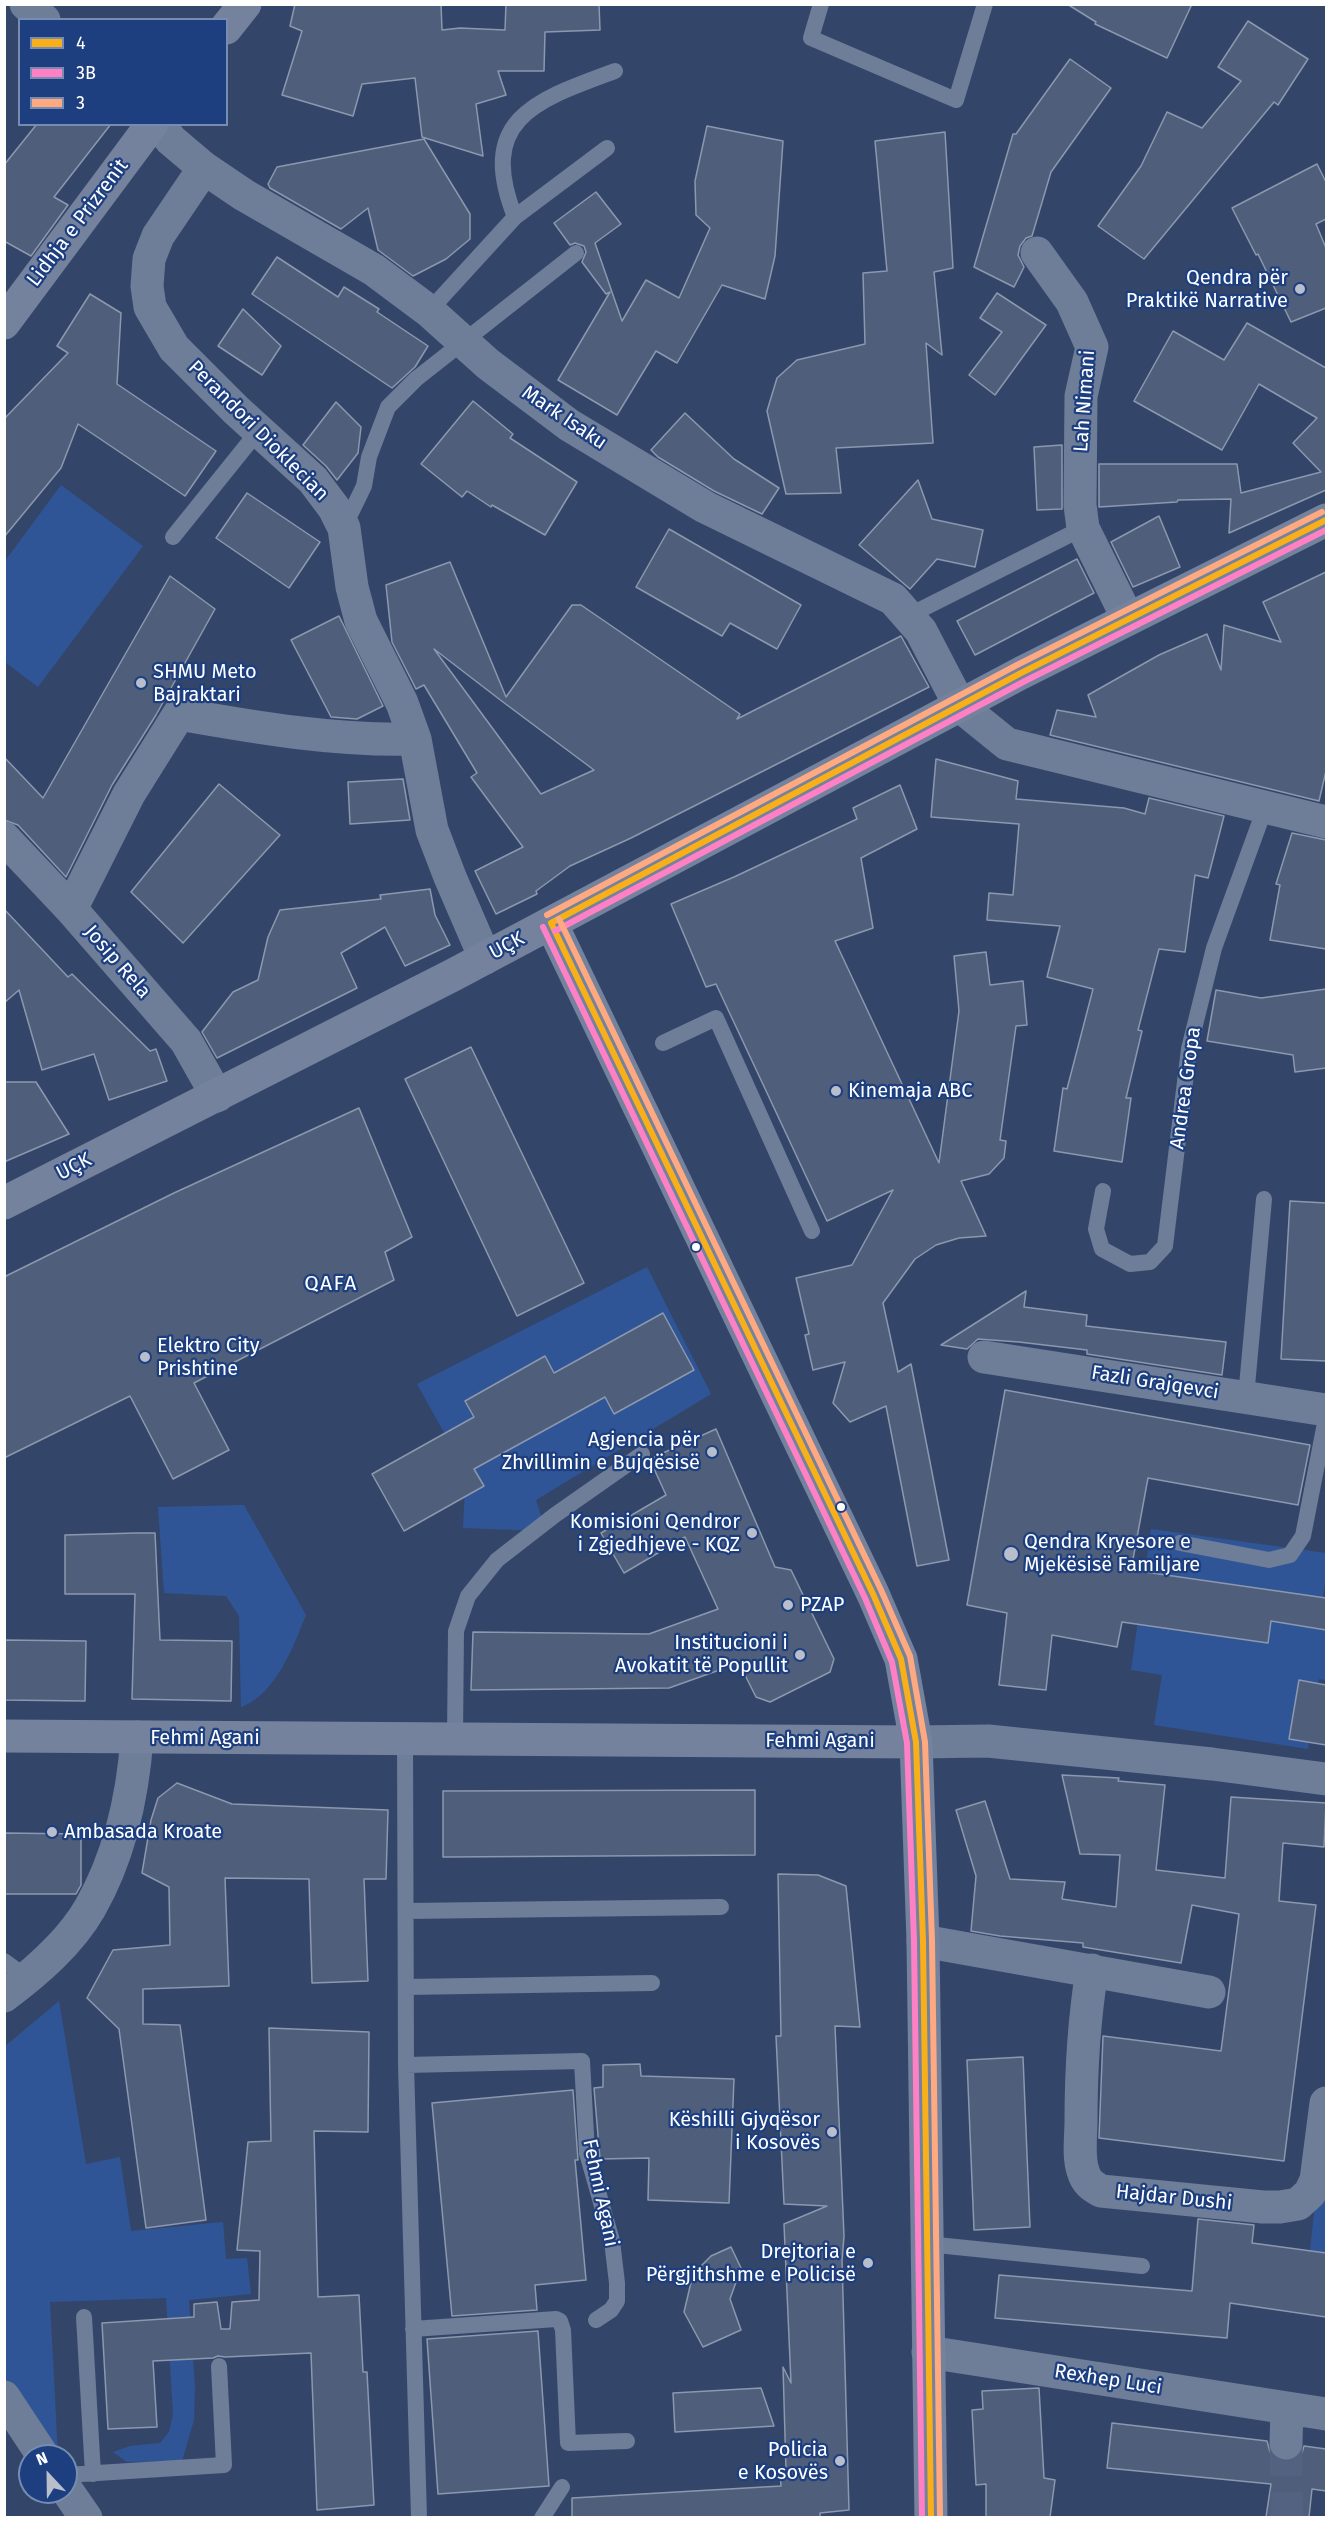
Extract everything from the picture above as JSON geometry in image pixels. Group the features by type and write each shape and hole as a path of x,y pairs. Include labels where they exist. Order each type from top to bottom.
{"main road":[{"path":"228,25 245,4"},
{"name":"Lidhja e Prizrenit","path":"4,323 151,126"},
{"name":"UÇK","path":"4,1203 485,958 960,706 1326,520"},
{"path":"551,923 873,1594 901,1659 916,1742 923,1941 932,2517"},
{"name":"Fehmi Agani","path":"4,1736 916,1742"}],"street":[{"path":"26,4 42,18"},
{"name":"Mark Isaku","path":"160,126 171,140 204,168 244,195 374,270 429,311 488,364 569,425 705,507 893,599 926,640 960,706"},
{"name":"Perandori Dioklecian","path":"204,168 173,213 149,259 150,307 174,348 236,410 313,480 334,508 344,528 352,587 361,621 402,703 415,739 432,830 485,958"},
{"name":"Lah Nimani","path":"1037,253 1072,302 1092,347 1081,396 1080,505 1083,528 1128,619"},
{"path":"960,706 1006,744 1326,822"},
{"path":"71,909 129,794 179,714 321,737 366,740 415,739"},
{"name":"Josip Rela","path":"4,838 71,909 186,1041 216,1096"},
{"name":"Fazli Grajqevci","path":"984,1357 1326,1410"},
{"path":"12,1979 60,1947 89,1909 106,1874 130,1794 137,1737"},
{"name":"Fehmi Agani","path":"916,1742 988,1741 1022,1744 1212,1764 1326,1779"},
{"path":"923,1941 1209,1992"},
{"name":"Hajdar Dushi","path":"1092,1970 1083,2026 1080,2156 1083,2172 1089,2184 1101,2190 1185,2200 1263,2207 1298,2204 1310,2193 1316,2180 1326,2103"},
{"name":"Rexhep Luci","path":"928,2352 1326,2414"},
{"path":"4,2397 35,2444"},
{"path":"1286,2443 1287,2409"},
{"path":"80,2481 86,2517"}],"lane":[{"path":"821,4 811,38 956,100 985,4"},
{"path":"515,217 503,177 502,155 510,128 533,107 565,89 615,71"},
{"path":"429,311 515,217 607,148"},
{"path":"344,528 364,486 369,457 388,407 416,379 576,253"},
{"path":"173,537 259,430"},
{"path":"908,616 1083,528"},
{"name":"Andrea Gropa","path":"1103,1191 1096,1229 1101,1248 1130,1264 1150,1262 1165,1246 1189,1050 1204,987 1214,948 1265,808"},
{"path":"663,1043 716,1018 812,1231"},
{"path":"1246,1397 1264,1199"},
{"path":"1180,1543 1269,1560 1290,1555 1303,1536 1326,1418"},
{"path":"455,1739 456,1630 468,1596 497,1560 555,1515 642,1454"},
{"path":"405,1739 406,2065 419,2517"},
{"path":"406,1911 721,1907"},
{"path":"406,1988 652,1983"},
{"name":"Fehmi Agani","path":"406,2065 582,2061 587,2153 612,2241 617,2283 617,2301 611,2310 596,2320"},
{"path":"927,2244 1142,2266"},
{"path":"84,2317 80,2481 224,2465 219,2366"},
{"path":"413,2329 556,2319 560,2321 563,2330 568,2443 627,2441"},
{"path":"542,2517 562,2487"}],"shaded area":[{"path":"61,485 143,546 38,687 5,662 5,561"},
{"path":"647,1267 711,1394 536,1500 546,1531 463,1528 466,1472 417,1384"},
{"path":"244,1505 306,1615 289,1655 274,1681 253,1701 241,1707 239,1616 226,1596 164,1593 158,1507"},
{"path":"1151,1529 1326,1553 1326,1575 1320,1623 1326,1625 1326,1680 1319,1679 1308,1749 1154,1725 1162,1675 1131,1670"},
{"path":"59,2001 86,2164 120,2157 131,2231 223,2222 226,2259 247,2258 251,2294 189,2300 195,2387 194,2420 182,2461 127,2462 113,2452 130,2446 160,2443 169,2432 173,2414 166,2298 50,2302 57,2444 49,2444 5,2387 4,2047"},
{"path":"1316,2193 1326,2195 1326,2253 1310,2251"}],"building":[{"path":"295,4 441,4 442,30 460,28 505,30 506,4 599,4 600,30 545,32 544,71 498,71 506,95 476,104 483,156 422,137 415,78 362,84 353,116 282,95 302,31 290,26"},
{"path":"1067,4 1192,4 1167,58 1095,24 1096,22"},
{"path":"1248,21 1308,59 1278,105 1274,102 1144,259 1098,226 1141,166 1167,112 1202,128 1241,81 1218,67"},
{"path":"1070,59 1111,88 1051,172 1032,236 1026,238 1020,246 1018,255 1024,267 1014,287 974,267 1013,134 1016,134"},
{"path":"35,126 109,126 54,197 68,205 31,256 4,241 4,165"},
{"path":"707,126 783,141 775,256 765,299 722,285 677,363 656,351 617,415 558,380 610,292 606,294 582,262 586,252 584,246 575,243 570,245 554,223 596,192 621,224 595,243 622,321 646,280 679,298 710,228 696,215 695,181"},
{"path":"945,132 953,268 934,272 942,355 926,343 933,443 836,448 841,493 786,494 767,411 777,378 797,360 865,344 863,273 887,271 875,141"},
{"path":"424,139 470,214 470,239 446,259 413,276 378,250 368,208 341,229 270,188 268,184 277,167"},
{"path":"1317,164 1326,182 1326,219 1316,224 1326,248 1326,308 1291,322 1258,254 1256,255 1232,208"},
{"path":"277,257 338,297 344,287 379,309 377,312 428,346 415,367 392,388 252,294"},
{"path":"997,293 1046,325 995,395 969,375 1002,332 980,318"},
{"path":"90,294 121,313 117,384 216,451 185,496 78,424 61,468 4,537 4,419 68,353 57,346"},
{"path":"243,309 281,346 262,375 218,346"},
{"path":"1247,323 1326,368 1326,490 1229,533 1231,499 1178,500 1177,502 1099,507 1099,464 1237,464 1241,493 1321,472 1293,443 1317,418 1259,384 1222,450 1134,401 1173,331 1224,360"},
{"path":"473,401 513,434 510,438 577,482 545,535 492,505 491,507 467,491 462,497 421,464"},
{"path":"336,402 361,427 358,453 337,480 326,466 303,445"},
{"path":"685,413 734,459 779,488 762,514 714,491 658,457 651,450"},
{"path":"1062,445 1062,509 1037,510 1034,447"},
{"path":"918,480 932,519 983,530 975,567 937,559 910,589 859,545"},
{"path":"247,493 320,542 289,588 216,538"},
{"path":"1159,516 1180,567 1133,587 1111,542"},
{"path":"669,529 801,605 777,649 730,623 722,636 636,587"},
{"path":"1077,559 1094,593 975,655 957,621"},
{"path":"450,562 506,697 572,605 581,605 740,714 737,719 901,636 929,687 631,838 570,866 536,891 537,894 496,914 475,871 523,847 471,777 477,773 424,685 416,689 392,642 386,585","holes":["434,649 594,770 541,794"]},
{"path":"1326,572 1326,771 1319,801 1050,735 1057,710 1096,717 1088,695 1159,655 1207,634 1221,670 1224,625 1281,642 1263,602"},
{"name":"SHMU Meto Bajraktari","path":"170,576 215,609 156,715 112,785 66,877 18,825 4,820 4,757 43,798"},
{"path":"339,616 383,706 357,719 331,717 291,640"},
{"path":"936,759 1018,781 1016,799 1124,808 1145,814 1149,798 1224,816 1208,878 1195,875 1185,952 1159,949 1138,1030 1142,1031 1126,1098 1131,1098 1122,1162 1054,1151 1063,1088 1067,1089 1093,989 1047,977 1060,926 987,920 989,893 1013,895 1019,824 931,817"},
{"path":"403,779 410,820 350,824 348,782"},
{"path":"219,784 280,835 183,943 131,892"},
{"path":"900,785 917,829 861,858 873,928 835,941 939,1163 959,1011 954,956 986,952 990,985 1023,981 1027,1025 1016,1026 1000,1140 1006,1141 1004,1158 989,1174 961,1181 986,1236 959,1238 936,1245 915,1259 883,1303 898,1372 911,1364 949,1560 917,1566 886,1406 850,1422 833,1403 845,1362 813,1370 805,1335 809,1334 796,1278 852,1265 893,1190 827,1221 716,984 706,987 671,904 857,819 853,808"},
{"path":"1292,833 1326,840 1326,949 1270,940 1280,885 1276,884"},
{"path":"430,889 435,915 450,945 405,966 385,927 341,953 357,988 217,1058 202,1032 233,992 258,980 268,937 280,910 381,899 380,895"},
{"path":"4,909 68,977 72,974 150,1051 156,1049 167,1081 109,1100 94,1054 42,1070 19,990 4,1003"},
{"path":"1326,989 1326,1068 1295,1072 1293,1055 1207,1041 1216,990 1261,998"},
{"path":"471,1047 584,1283 517,1316 405,1079"},
{"path":"4,1082 36,1082 69,1134 4,1162"},
{"path":"359,1108 412,1237 385,1252 394,1280 194,1383 229,1450 173,1479 130,1396 4,1458 4,1277 174,1193"},
{"path":"1290,1201 1326,1203 1326,1361 1281,1359"},
{"path":"1026,1291 1024,1307 1087,1315 1086,1326 1226,1342 1222,1375 1087,1354 1087,1350 1019,1342 978,1339 967,1349 941,1345"},
{"path":"663,1313 694,1370 614,1414 605,1397 474,1469 484,1486 404,1531 372,1474 474,1417 465,1401 545,1356 554,1373"},
{"name":"Qendra Kryesore e Mjekësisë Familjare","path":"1005,1390 1310,1445 1298,1505 1148,1478 1131,1570 1326,1598 1326,1630 1271,1621 1268,1643 1122,1622 1117,1647 1052,1635 1046,1690 999,1685 1007,1613 967,1605"},
{"path":"716,1429 775,1567 791,1570 834,1659 830,1672 770,1702 756,1697 739,1663 669,1688 471,1690 473,1632 649,1634 718,1609 685,1537 624,1573 601,1533 666,1495 650,1460 652,1458"},
{"path":"155,1533 160,1640 232,1641 231,1701 132,1699 135,1594 65,1594 65,1535"},
{"path":"4,1640 86,1641 85,1701 4,1700"},
{"path":"1299,1680 1326,1685 1326,1745 1289,1739"},
{"path":"1062,1775 1119,1778 1118,1781 1165,1785 1156,1870 1225,1878 1231,1797 1326,1803 1324,1847 1283,1843 1279,1901 1316,1905 1284,2161 1099,2138 1103,2036 1221,2051 1239,1914 1192,1905 1181,1963 1083,1947 1083,1943 1000,1936 971,1931 976,1876 956,1810 985,1801 1010,1879 1065,1882 1062,1899 1116,1907 1120,1855 1080,1854"},
{"path":"177,1783 232,1804 388,1810 386,1879 364,1879 368,1981 312,1983 309,1879 225,1878 229,1986 143,1989 143,2024 180,2025 206,2220 146,2228 119,2029 87,1998 113,1950 170,1945 169,1887 142,1873 151,1820 158,1798"},
{"path":"755,1790 755,1855 443,1857 443,1791"},
{"path":"4,1833 81,1834 81,1885 76,1894 4,1894"},
{"path":"778,1874 818,1875 846,1886 860,2027 835,2026 844,2236 842,2261 849,2510 820,2513 820,2517 572,2517 572,2498 781,2486 780,2471 786,2470 783,2367 791,2383 784,2224 827,2206 784,2204 776,2036 781,2036"},
{"path":"269,2028 369,2032 368,2132 314,2131 318,2297 359,2295 363,2372 367,2372 374,2505 317,2510 311,2353 153,2361 157,2427 108,2429 102,2323 194,2317 194,2304 217,2302 221,2329 230,2329 232,2302 259,2300 260,2251 237,2250 248,2142 271,2141"},
{"path":"1023,2057 1030,2227 974,2230 967,2060"},
{"path":"640,2064 641,2076 734,2079 729,2203 648,2200 649,2158 600,2159 594,2088 603,2087 603,2065"},
{"path":"573,2090 578,2160 575,2160 586,2280 535,2285 537,2310 452,2316 432,2103"},
{"path":"1198,2219 1254,2225 1252,2243 1326,2253 1326,2317 1230,2303 1227,2338 995,2318 999,2275 1192,2291"},
{"path":"731,2247 741,2268 730,2299 741,2330 703,2347 684,2312 693,2274 711,2256"},
{"path":"538,2331 549,2486 438,2494 427,2339"},
{"path":"761,2388 774,2426 675,2432 673,2393"},
{"path":"1039,2388 1044,2478 1055,2480 1050,2517 986,2517 986,2484 976,2485 972,2410 983,2409 982,2391"},
{"path":"1112,2423 1267,2441 1270,2452 1276,2459 1285,2462 1295,2459 1302,2453 1304,2446 1326,2449 1326,2491 1312,2489 1309,2517 1266,2517 1271,2484 1107,2468"}],"tunnel":[{"path":"1286,2443 1287,2518"}],"transit line":[{"name":"3","path":"547,915 1017,665 1322,512"},
{"name":"4","path":"551,923 1021,673 1326,520"},
{"name":"3B","path":"555,931 1025,681 1326,530"},
{"name":"3","path":"559,919 881,1590 910,1656 925,1742 932,1941 940,2518"},
{"name":"4","path":"551,923 873,1594 901,1659 916,1742 923,1941 931,2518"},
{"name":"3B","path":"543,927 865,1598 892,1662 907,1743 914,1941 922,2518"}],"place":[{"name":"Qendra për Praktikë Narrative","path":"1300,289"},
{"name":"SHMU Meto Bajraktari","path":"141,683"},
{"name":"Kinemaja ABC","path":"836,1091"},
{"name":"Elektro City Prishtine","path":"145,1357"},
{"name":"Agjencia për Zhvillimin e Bujqësisë","path":"712,1452"},
{"name":"Komisioni Qendror i Zgjedhjeve - KQZ","path":"752,1533"},
{"name":"Qendra Kryesore e Mjekësisë Familjare","path":"1011,1554"},
{"name":"PZAP","path":"788,1605"},
{"name":"Institucioni i Avokatit të Popullit","path":"800,1655"},
{"name":"Ambasada Kroate","path":"52,1832"},
{"name":"Këshilli Gjyqësor i Kosovës","path":"832,2132"},
{"name":"Drejtoria e Përgjithshme e Policisë","path":"868,2263"},
{"name":"Policia e Kosovës","path":"840,2461"}],"district":[{"name":"QAFA","path":"331,1284"}]}
